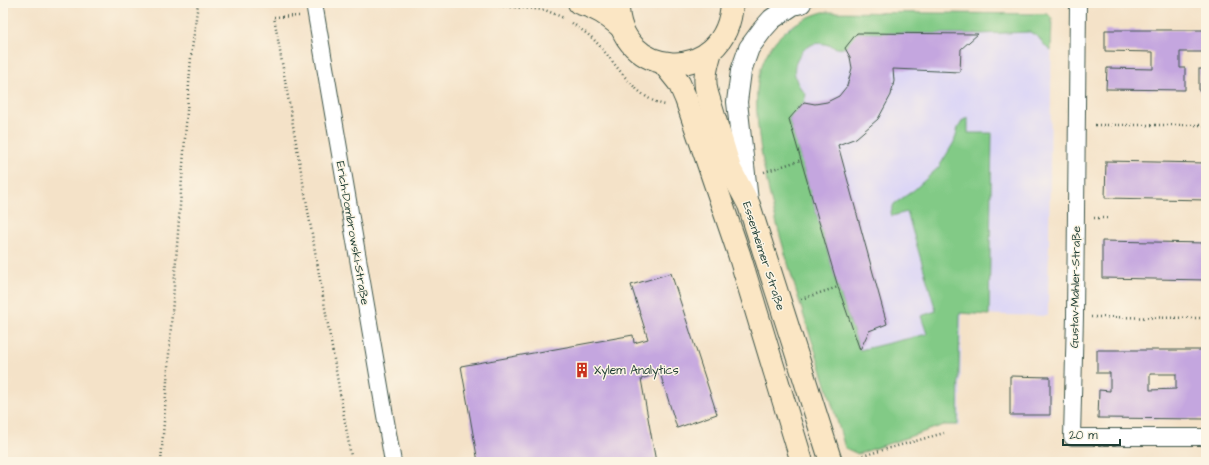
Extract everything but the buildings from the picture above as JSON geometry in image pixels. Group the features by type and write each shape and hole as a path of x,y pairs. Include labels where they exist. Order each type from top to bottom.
{"main road":[{"path":"579,3 590,6 602,12 621,27"},
{"path":"618,3 618,13 621,27 637,50 650,58 663,63 676,64 700,58 711,51 727,28 735,7"},
{"name":"Essenheimer Straße","path":"711,51 704,82 730,169 749,205 838,461"},
{"name":"Essenheimer Straße","path":"663,63 678,83 686,99 738,254 802,462"}],"street":[{"path":"749,205 737,102 740,71 749,48 763,28 772,19 793,5 801,3"},
{"name":"Gustav-Mahler-Straße","path":"1078,3 1075,316 1072,437 1206,437"},
{"name":"Erich-Dombrowski-Straße","path":"315,9 393,462"}],"path":[{"path":"161,462 191,57 198,3"},
{"path":"467,3 545,10 563,18 596,42 636,89 659,104 669,105"},
{"path":"315,9 274,16 352,462"},
{"path":"1076,125 1206,125"},
{"path":"766,171 801,160"},
{"path":"802,298 838,287"},
{"path":"1075,316 1206,318"},
{"path":"838,461 944,433"}],"shaded area":[{"path":"823,12 1048,14 1052,18 1048,316 962,314 960,426 943,425 858,454 757,89 762,65 776,40 789,27 804,19"}],"green space":[{"path":"823,12 1048,14 1052,18 1051,51 1038,37 1030,32 978,34 858,33 849,44 843,48 836,48 818,43 813,44 801,53 795,64 796,80 806,94 804,102 789,119 838,287 860,350 927,334 921,316 936,311 907,212 892,216 891,212 894,204 914,190 939,167 954,142 958,128 963,120 968,118 968,133 992,133 989,315 960,313 958,425 944,425 858,454 845,448 792,279 768,189 757,117 758,81 769,50 783,33 801,21"}],"place":[{"name":"Xylem Analytics","path":"582,370"}]}
